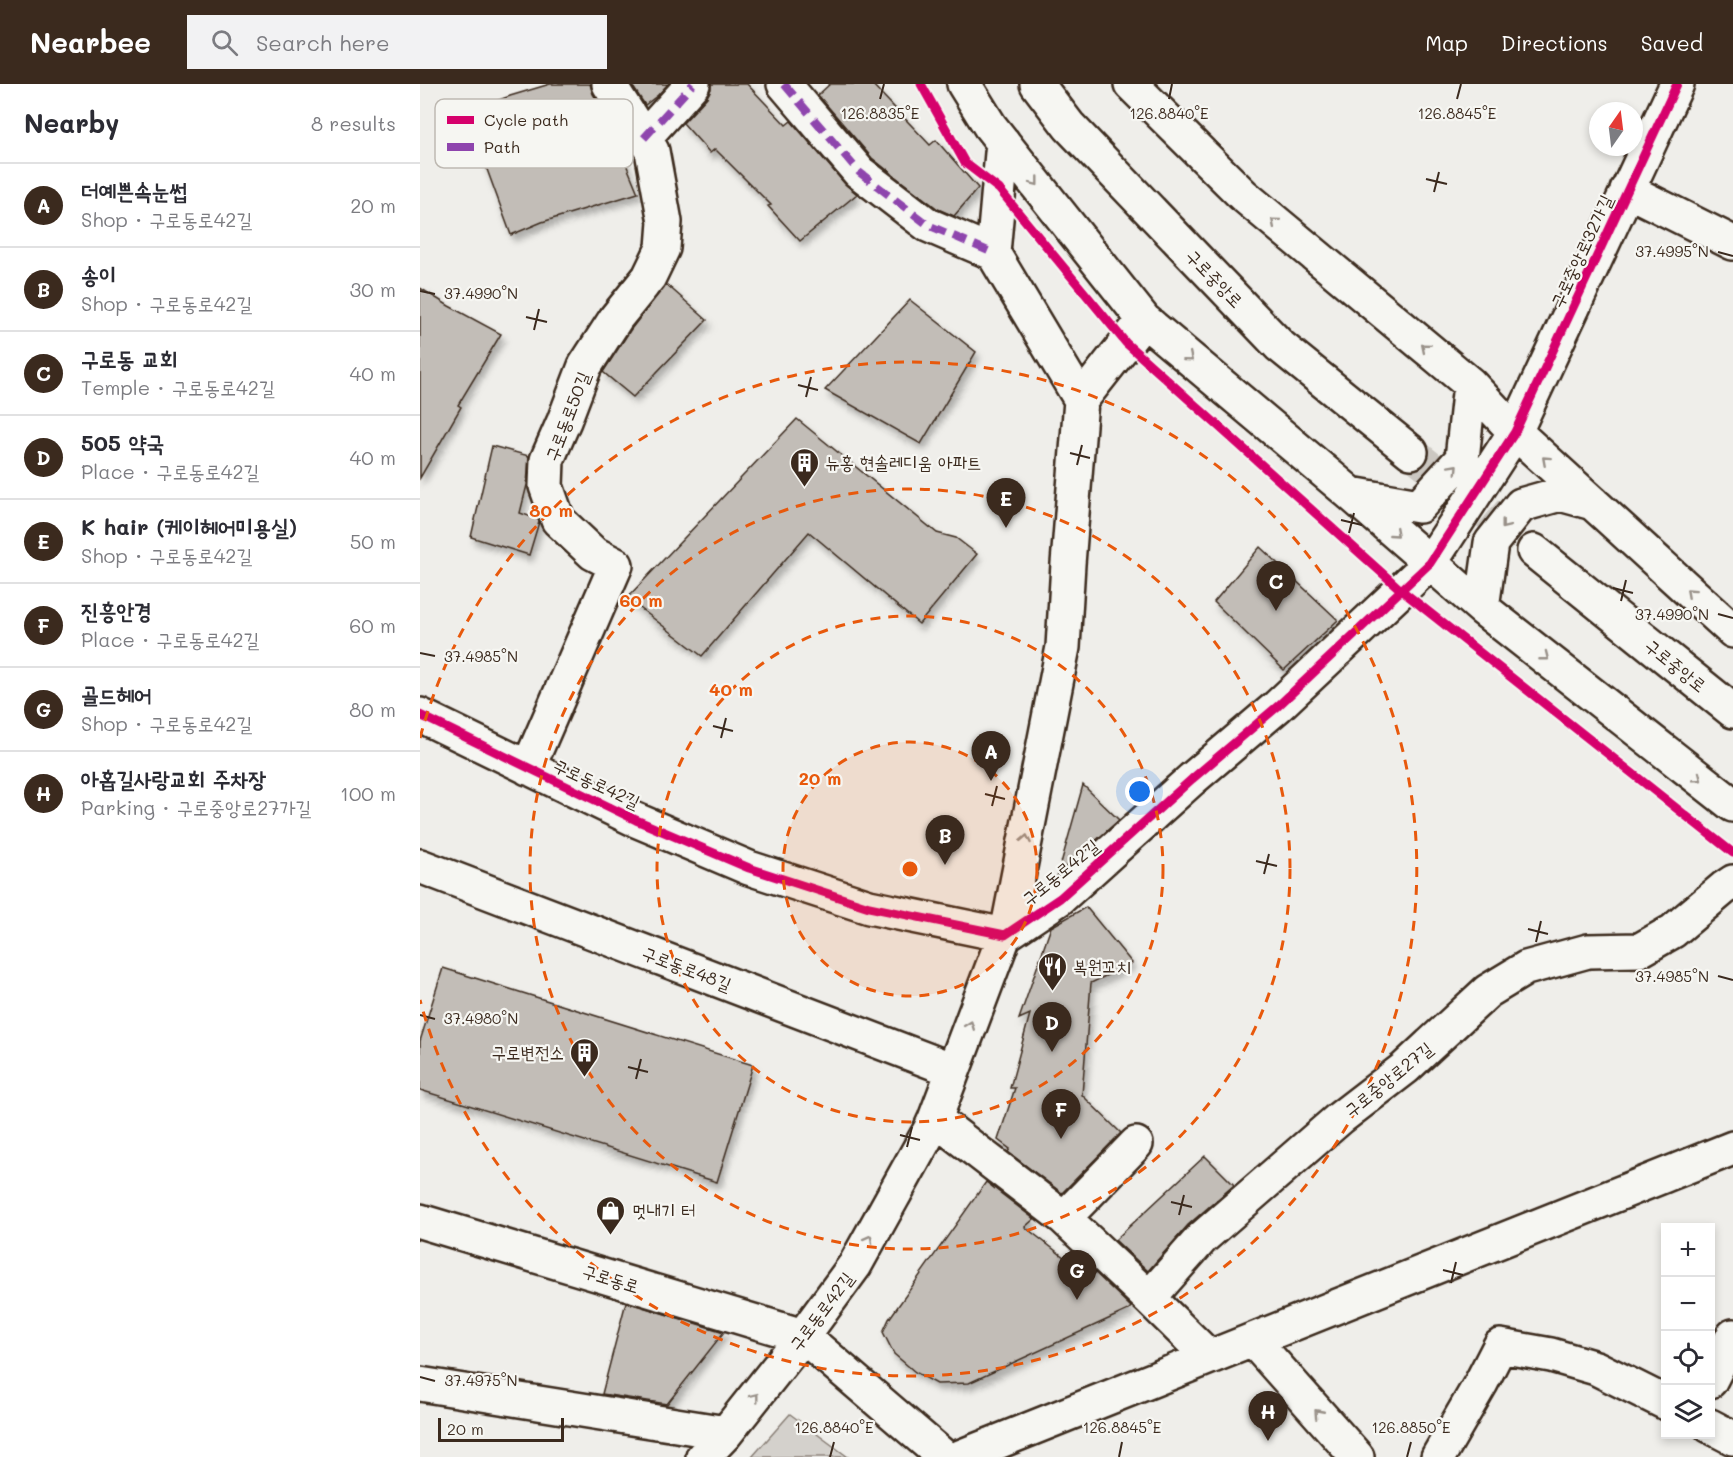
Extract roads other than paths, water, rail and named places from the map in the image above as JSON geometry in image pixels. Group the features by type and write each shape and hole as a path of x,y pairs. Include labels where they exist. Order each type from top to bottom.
{"street":[{"name":"구로동로50길","path":"609,84 619,99"},
{"path":"644,138 693,84"},
{"path":"783,84 859,172 928,225 993,253 1081,400 1144,320"},
{"path":"964,84 990,126 1144,320 1351,494 1482,608 1733,806"},
{"name":"구로중앙로","path":"1037,84 1070,126 1280,346 1412,452"},
{"path":"1131,84 1243,195 1470,384 1515,432 1733,631"},
{"name":"구로중앙로32가길","path":"1430,563 1515,432 1677,84"},
{"name":"구로동로50길","path":"528,768 616,565 593,553 558,520 546,486 547,460 585,366 615,318 649,277 663,248 665,222 652,151 633,121"},
{"path":"993,253 1003,142"},
{"name":"구로중앙로32가길","path":"1628,190 1733,243"},
{"path":"1351,494 1419,506 1462,459 1470,384"},
{"name":"구로동로42길","path":"703,1457 726,1433 803,1336 855,1265 930,1131 1010,923 1063,647 1081,400"},
{"path":"1482,608 1491,543 1521,505 1560,494 1593,503"},
{"name":"구로중앙로","path":"1534,551 1733,711"},
{"name":"구로동로42길","path":"528,768 636,820 749,868 869,907 1005,935 1060,898 1192,778 1278,706 1430,563"},
{"path":"420,715 528,768"},
{"name":"구로동로48길","path":"420,866 953,1070"},
{"name":"구로중앙로27길","path":"1149,1298 1202,1238 1340,1118 1405,1068 1488,991 1526,968 1588,951 1640,950 1673,931 1733,882"},
{"path":"935,1119 1064,1218 1209,1357"},
{"path":"1064,1218 1136,1143"},
{"path":"960,1457 1733,1148"},
{"name":"구로동로","path":"420,1221 803,1336"},
{"path":"803,1336 944,1457"},
{"path":"1715,1371 1733,1336"},
{"path":"1253,1340 1357,1457"},
{"path":"1438,1457 1500,1346 1551,1355 1596,1368 1661,1401"},
{"path":"421,1385 726,1433"},
{"path":"1715,1429 1733,1438"}],"tunnel":[{"path":"1411,452 1534,551"}],"place":[{"name":"뉴홍 현솔레디움 아파트","path":"804,488"},
{"name":"K hair (케이헤어미용실)","path":"1006,528"},
{"name":"구로동 교회","path":"1276,611"},
{"name":"더예쁜속눈썹","path":"991,781"},
{"name":"송이","path":"945,865"},
{"name":"복원꼬치","path":"1052,992"},
{"name":"505 약국","path":"1052,1052"},
{"name":"구로변전소","path":"585,1078"},
{"name":"진흥안경","path":"1061,1139"},
{"name":"멋내기 터","path":"611,1236"},
{"name":"골드헤어","path":"1077,1300"},
{"name":"아홉길사랑교회 주차장","path":"1268,1441"}]}
